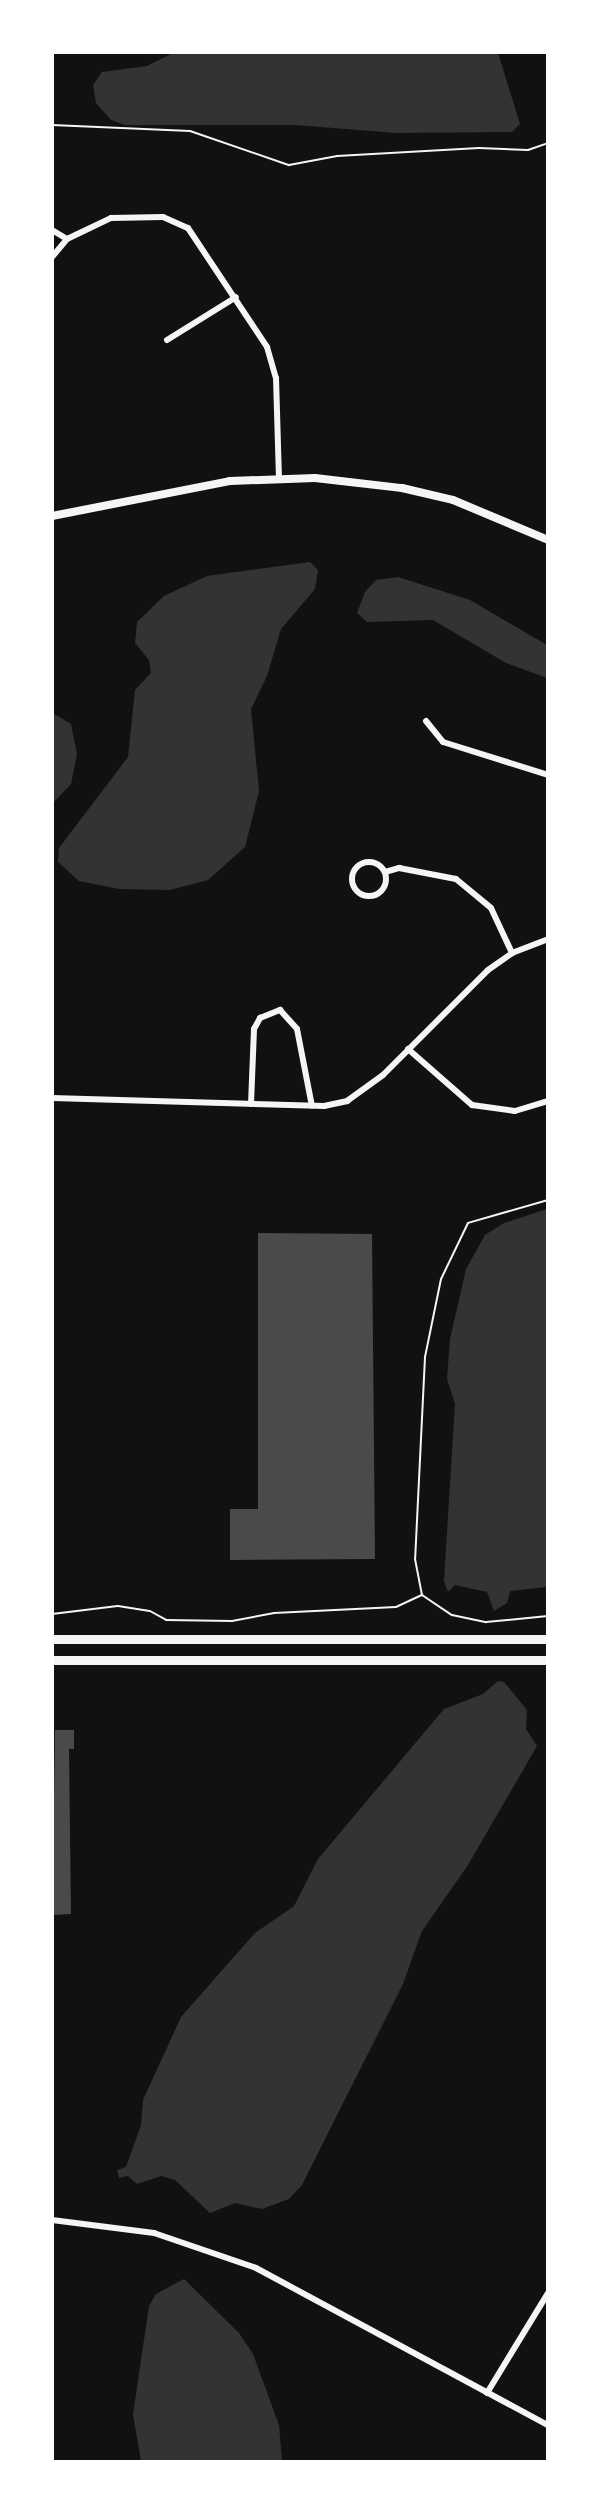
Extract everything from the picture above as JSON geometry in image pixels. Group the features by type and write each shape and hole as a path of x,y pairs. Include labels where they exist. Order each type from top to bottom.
{"main road":[{"path":"52,1639 548,1639"},
{"path":"52,1660 548,1660"}],"street":[{"path":"52,257 66,239 111,218 169,219 188,228 267,347 274,369 279,477"},
{"path":"52,230 66,239"},
{"path":"167,340 236,297"},
{"path":"52,516 195,486 279,477 402,488 453,500 548,540"},
{"path":"426,721 443,742 548,775"},
{"path":"360,864 377,864 385,872 384,889 375,896 358,893 352,884 353,872 360,864"},
{"path":"385,872 399,868 456,879 491,908 512,953"},
{"path":"52,1098 312,1106 336,1104 363,1092 471,985 512,953 548,939"},
{"path":"251,1104 254,1029 260,1018 280,1010 297,1029 312,1106"},
{"path":"408,1049 472,1105 515,1111 548,1101"},
{"path":"52,2220 154,2233 211,2250 274,2277 548,2425"},
{"path":"487,2393 548,2293"}],"path":[{"path":"52,125 190,131 289,165 337,156 479,148 528,150 548,143"},
{"path":"548,1200 468,1223 456,1241 436,1293 425,1357 415,1559 422,1595 441,1610 477,1620 548,1616"},
{"path":"52,1614 118,1606 150,1611 166,1620 232,1621 274,1612 396,1607 422,1595"}],"shaded area":[{"path":"175,52 498,53 520,124 512,132 396,133 296,125 125,125 111,120 96,103 93,85 102,72 147,66"},
{"path":"310,562 318,570 315,589 281,629 267,676 251,709 259,791 245,847 208,880 170,890 119,889 79,881 58,862 59,848 128,757 135,690 151,673 149,660 135,643 137,622 164,596 207,576"},
{"path":"398,577 470,600 547,645 547,678 506,663 433,620 367,622 357,613 365,592 376,580"},
{"path":"53,713 71,724 77,754 71,784 53,803"},
{"path":"547,1209 547,1587 510,1591 507,1603 494,1611 487,1592 455,1585 448,1592 444,1581 455,1404 447,1379 450,1339 466,1269 485,1235 504,1223"},
{"path":"498,1681 504,1682 527,1710 526,1729 537,1746 468,1865 422,1931 403,1984 302,2185 289,2199 262,2209 235,2203 210,2213 175,2180 161,2176 137,2184 128,2176 119,2178 117,2170 126,2167 141,2125 143,2100 181,2017 255,1933 294,1906 318,1859 444,1709 483,1694"},
{"path":"184,2279 239,2333 253,2354 279,2425 282,2461 141,2461 133,2414 149,2306 156,2294"}],"building":[{"path":"258,1233 372,1234 375,1559 230,1560 230,1509 258,1509"},
{"path":"55,1730 74,1730 74,1749 69,1749 71,1914 52,1915"}]}
